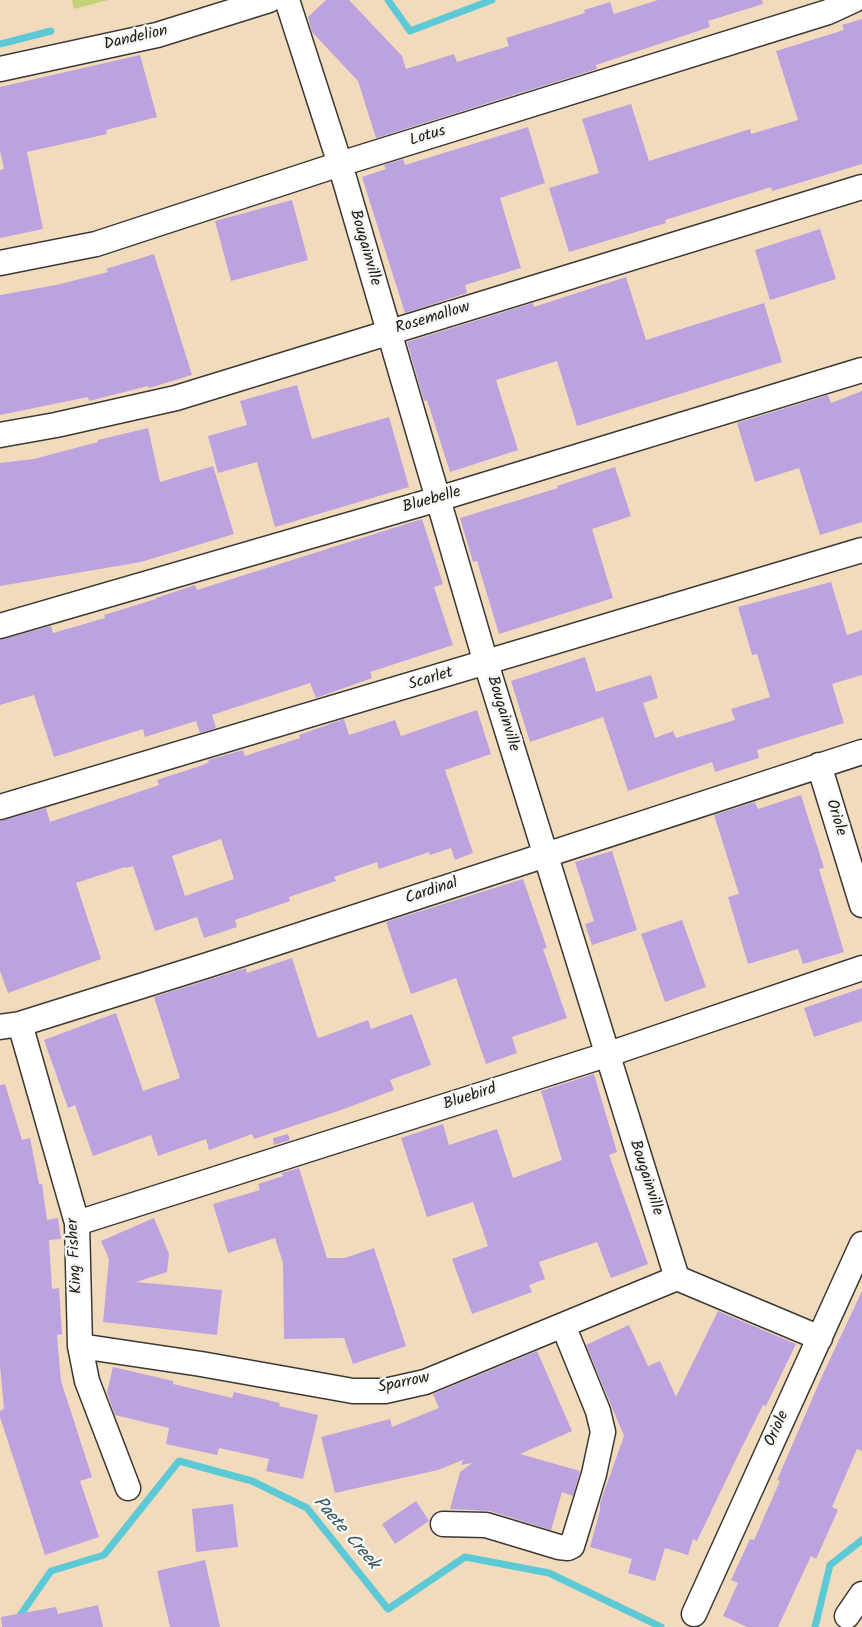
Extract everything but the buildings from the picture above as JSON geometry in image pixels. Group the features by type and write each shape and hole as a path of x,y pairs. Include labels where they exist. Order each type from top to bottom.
{"street":[{"name":"Dandelion","path":"0,69 157,35 269,0"},
{"name":"Bougainville","path":"287,0 340,164 486,663 677,1278"},
{"name":"Lotus","path":"0,263 96,244 340,164 828,12 854,0"},
{"name":"Rosemallow","path":"0,435 57,425 176,398 862,187"},
{"name":"Bluebelle","path":"0,626 438,499 862,370"},
{"name":"Scarlet","path":"0,807 862,550"},
{"name":"Cardinal","path":"10,1025 862,752"},
{"name":"Oriole","path":"819,765 862,905"},
{"name":"Bluebird","path":"77,1223 606,1055 862,968"},
{"name":"King Fisher","path":"10,1025 77,1223 80,1346 87,1381 128,1488"},
{"name":"Oriole","path":"694,1614 862,1244"},
{"name":"Sparrow","path":"80,1346 201,1364 353,1391 385,1391 425,1382 677,1278"},
{"path":"677,1278 820,1338"},
{"path":"443,1524 486,1525 559,1547 572,1546 594,1474 603,1432 598,1411 563,1325"},
{"path":"847,1616 862,1594"}],"green space":[{"path":"72,0 108,0 74,9"}],"waterway":[{"name":"Paete Creek","path":"388,0 410,31 492,0"},
{"name":"Paete Creek","path":"0,44 51,31"},
{"name":"Paete Creek","path":"12,1627 51,1571 104,1555 179,1461 252,1481 307,1508 388,1609 465,1557 549,1573 661,1627"},
{"name":"Paete Creek","path":"815,1627 830,1565 862,1540"}]}
